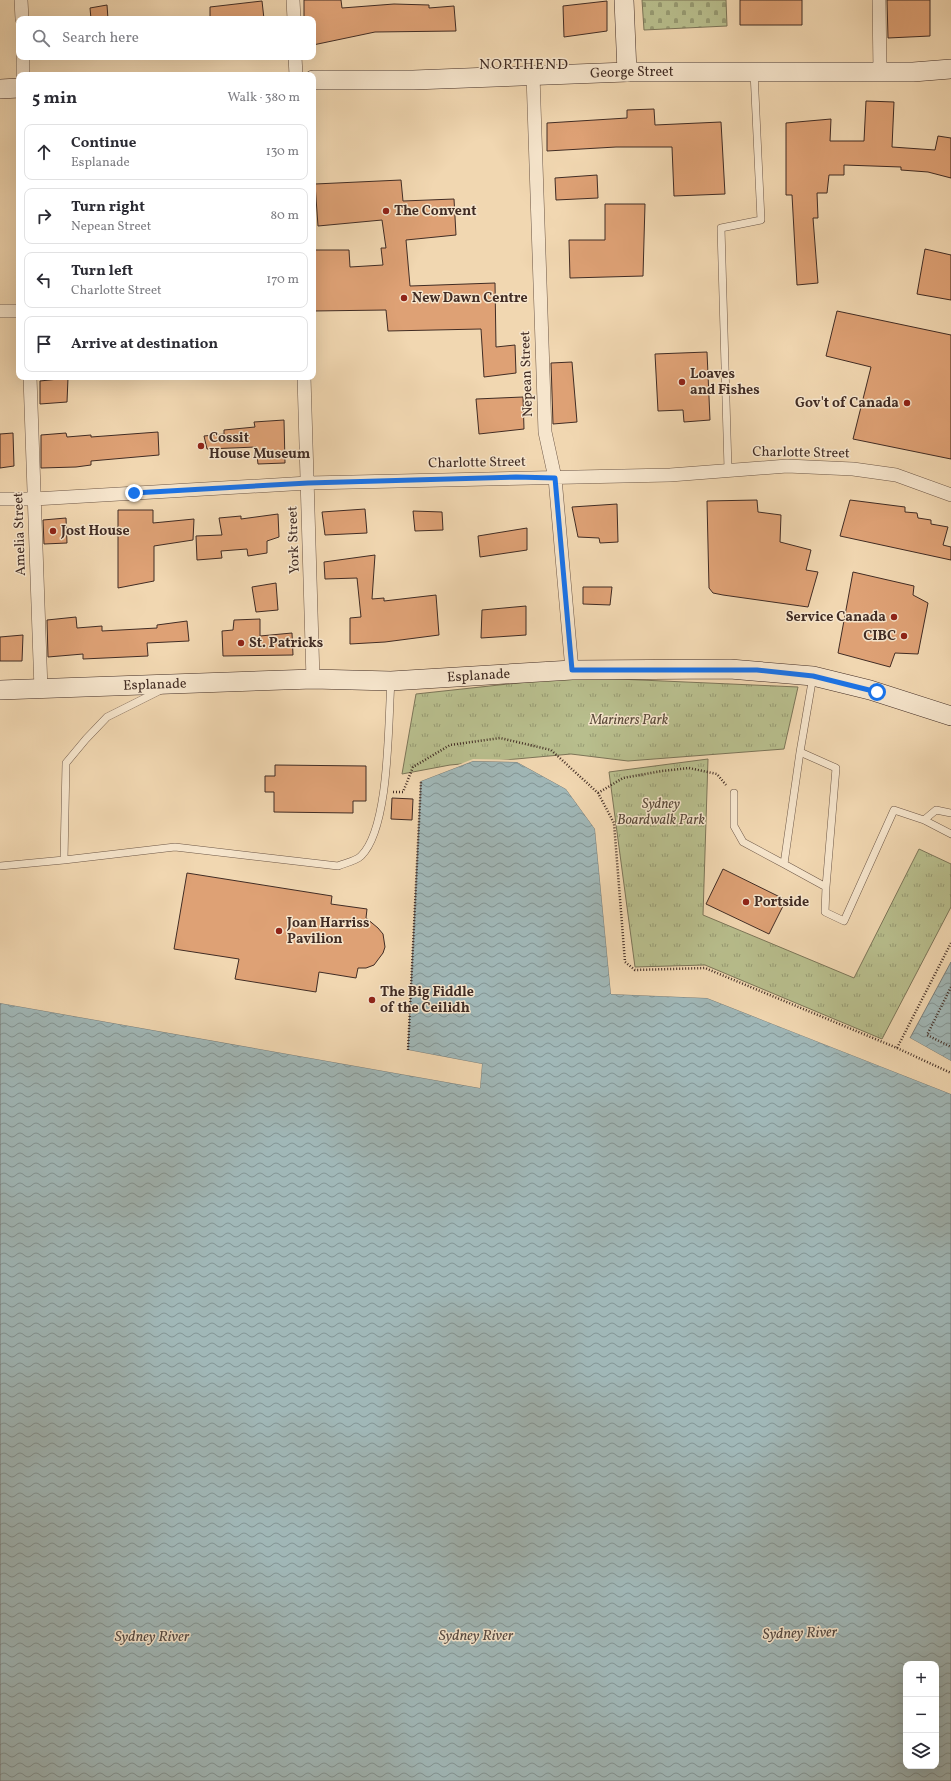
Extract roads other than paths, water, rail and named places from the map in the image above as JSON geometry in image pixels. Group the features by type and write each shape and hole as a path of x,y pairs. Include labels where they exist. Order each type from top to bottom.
{"street":[{"path":"21,0 22,16"},
{"path":"293,0 294,16"},
{"path":"624,0 628,72"},
{"path":"879,0 880,72"},
{"path":"23,60 23,72"},
{"path":"295,60 296,72"},
{"name":"George Street","path":"316,80 413,80 628,72 913,72 951,69"},
{"name":"Nepean Street","path":"533,75 545,432 555,478 572,670"},
{"path":"0,89 16,88"},
{"path":"0,311 16,311"},
{"name":"Amelia Street","path":"30,380 41,690"},
{"name":"York Street","path":"304,380 313,679"},
{"name":"Charlotte Street","path":"0,499 34,499 308,483 516,477 555,478 670,475 728,469 787,466 860,470 896,476 951,495"},
{"name":"Esplanade","path":"0,690 41,690 176,683 313,679 391,681 572,670 738,670 813,676 870,690 950,713"}],"lane":[{"path":"728,469 721,228 762,220 754,72"},
{"path":"784,864 800,752 813,676"},
{"path":"0,866 175,847 338,866 360,856 376,832 384,792 391,681"},
{"path":"64,860 66,763 86,738 107,717 176,683"},
{"path":"800,752 836,768 826,887 826,912 844,921 894,810 924,820 951,834"},
{"path":"734,793 734,826 743,842 826,887"},
{"path":"924,820 936,810 951,813"}],"water":[{"name":"Sydney River","path":"473,761 517,762 566,789 595,829 611,994 707,998 951,1094 951,1781 0,1781 0,1003 480,1088 482,1064 408,1050 421,781"},
{"path":"951,962 951,1061 910,1038"}],"place":[{"name":"The Convent","path":"386,211"},
{"name":"New Dawn Centre","path":"404,298"},
{"name":"Loaves and Fishes","path":"682,382"},
{"name":"Gov't of Canada","path":"907,403"},
{"name":"Cossit House Museum","path":"201,446"},
{"name":"Jost House","path":"53,531"},
{"name":"Service Canada","path":"894,617"},
{"name":"CIBC","path":"904,636"},
{"name":"St. Patricks","path":"241,643"},
{"name":"Portside","path":"746,902"},
{"name":"Joan Harriss Pavilion","path":"279,931"},
{"name":"The Big Fiddle of the Ceilidh","path":"372,1000"}],"district":[{"name":"NORTHEND","path":"524,65"}],"park label":[{"name":"Mariners Park","path":"629,720"},
{"name":"Sydney Boardwalk Park","path":"661,812"}]}
